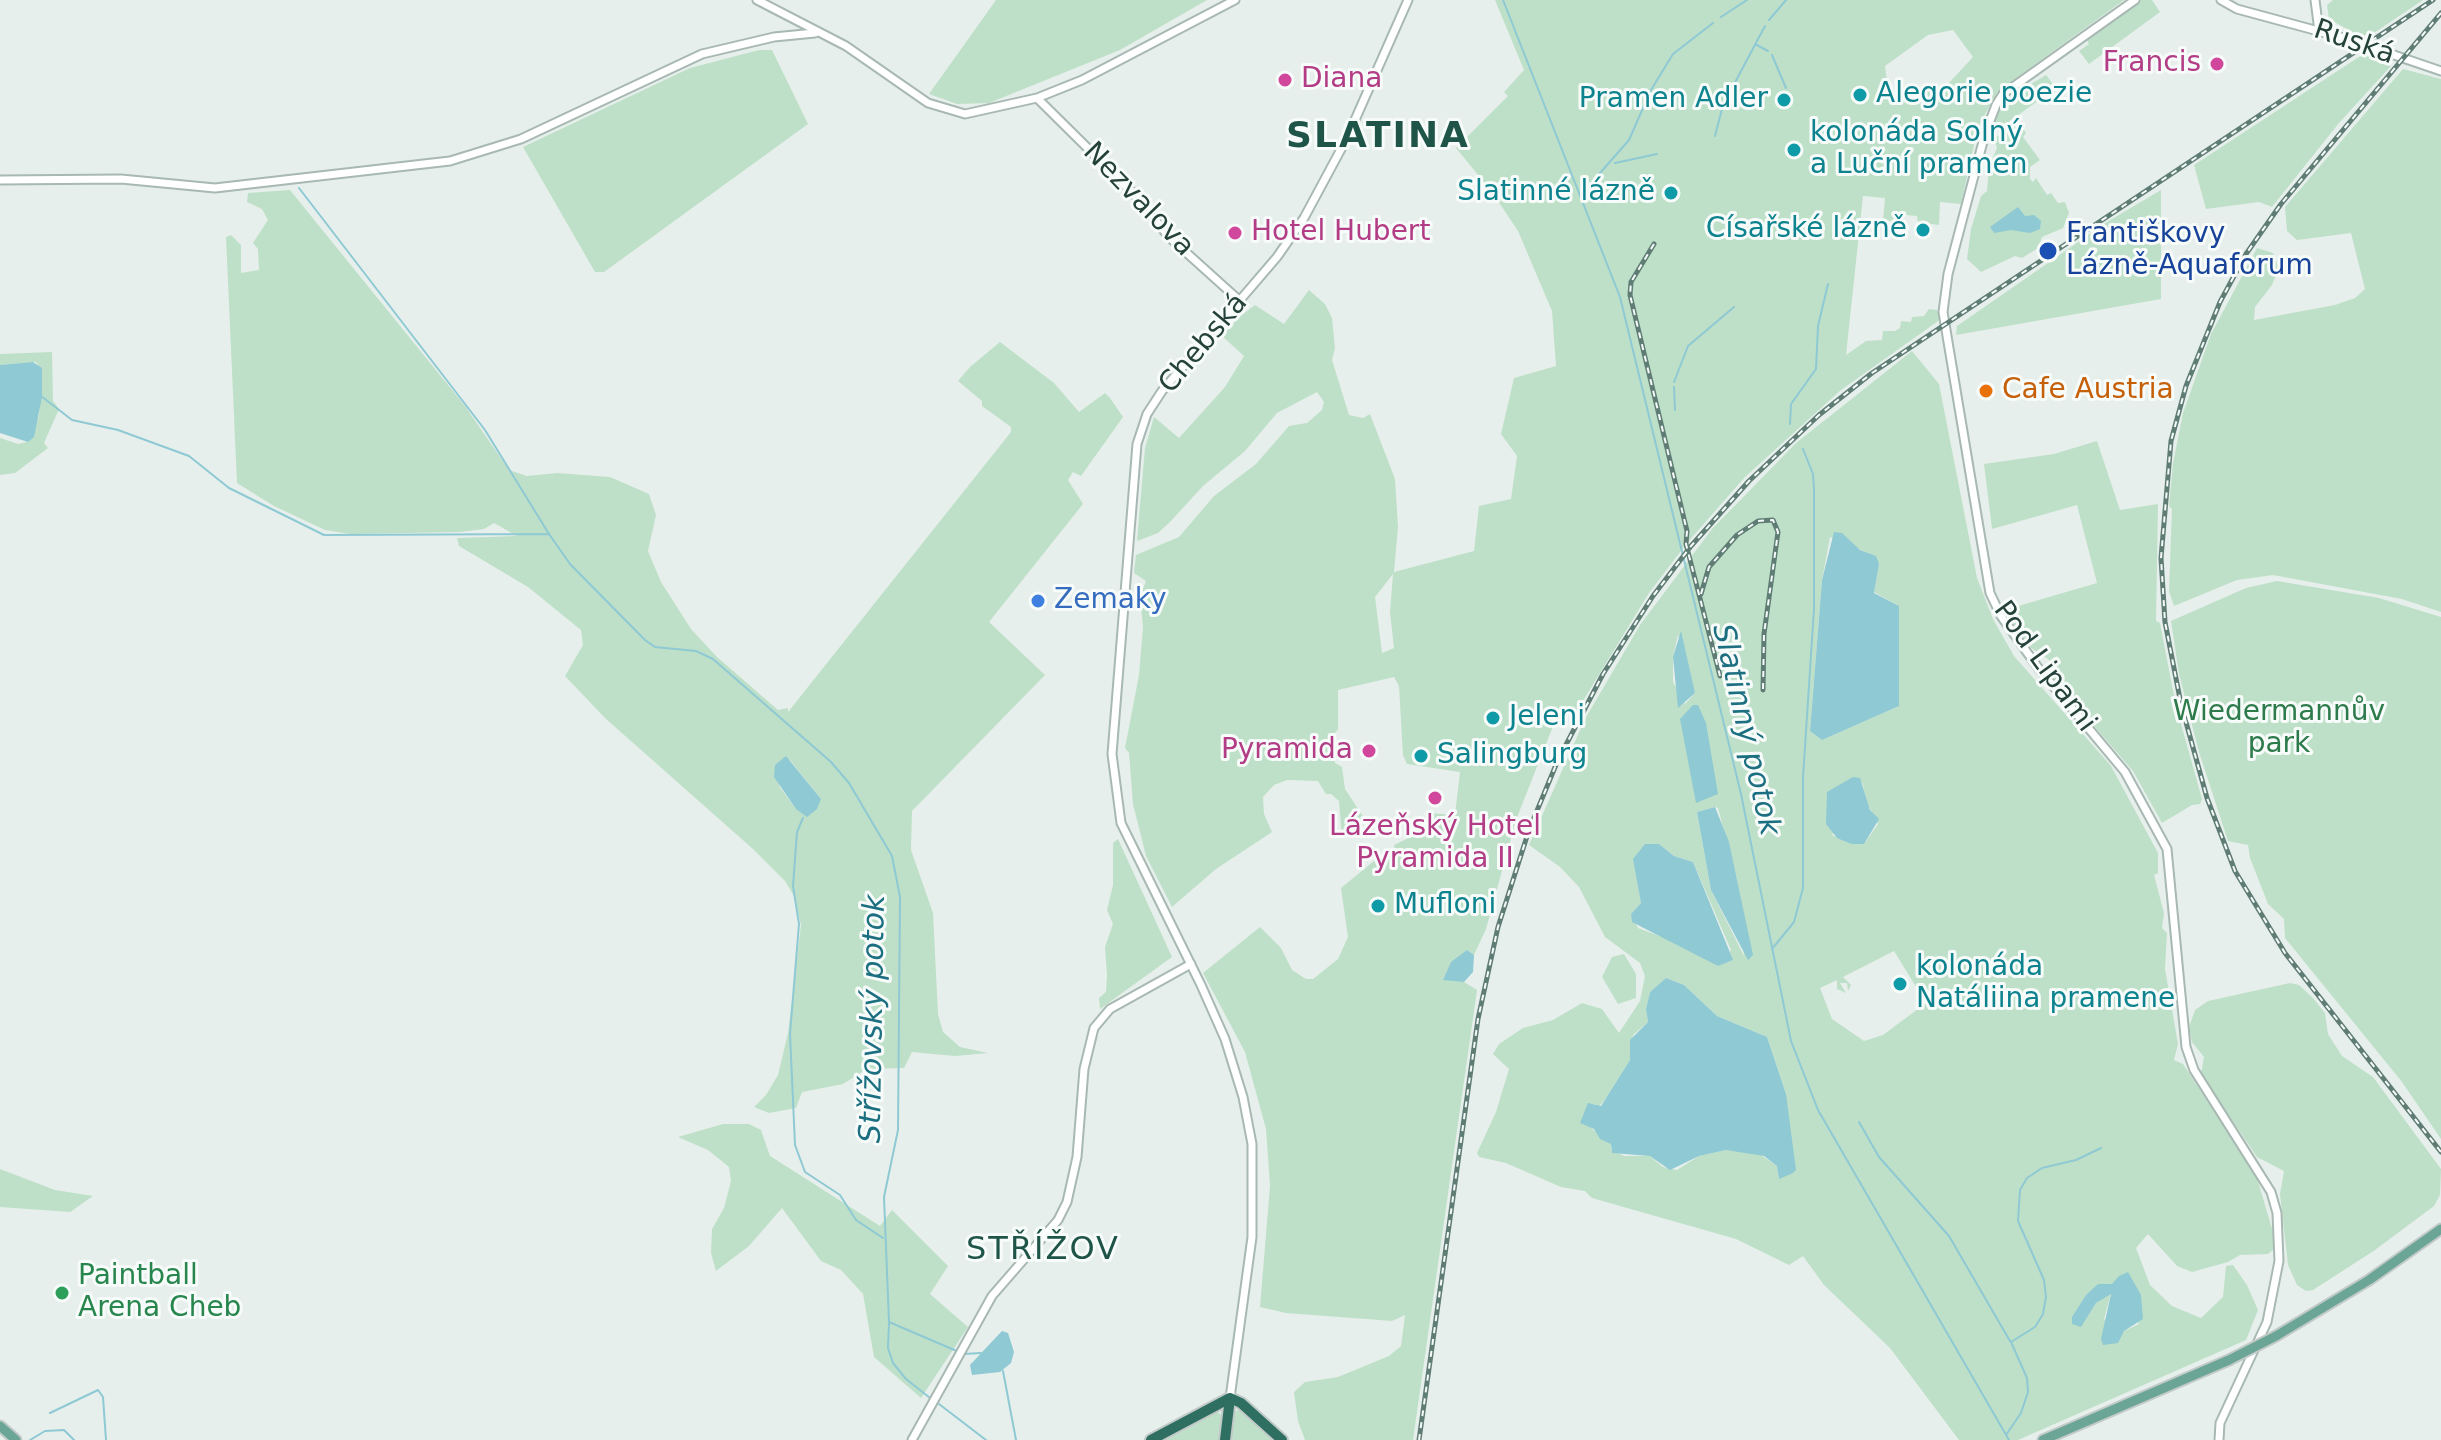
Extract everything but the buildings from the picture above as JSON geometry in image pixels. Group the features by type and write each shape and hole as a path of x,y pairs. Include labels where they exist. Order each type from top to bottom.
{"highway":[{"path":"1151,1440 1230,1398"},
{"path":"1225,1440 1230,1398"},
{"path":"1230,1398 1241,1403 1282,1440"}],"main road":[{"path":"2043,1440 2229,1360 2276,1336 2358,1288 2441,1229"},
{"path":"3,1428 16,1440"}],"street":[{"path":"757,0 815,33 846,46 928,103 976,114 1037,98 1082,80 1235,0"},
{"name":"Chebská","path":"1230,1398 1252,1237 1252,1144 1243,1097 1225,1039 1121,823 1112,754 1130,505 1141,428 1162,391 1277,257 1309,208 1347,138 1408,0"},
{"name":"Pod Lipami","path":"2135,0 2003,94 1996,105 1948,274 1943,312 1990,593 2001,616 2039,669 2125,772 2167,849 2186,1047 2194,1070 2271,1192 2280,1230 2278,1271 2267,1322 2220,1423 2219,1440"},
{"name":"Ruská","path":"2221,0 2237,9 2319,31 2441,71"},
{"path":"2315,0 2319,31"},
{"path":"0,180 121,179 215,188 450,161 493,151 702,54 774,37 815,33"},
{"name":"Nezvalova","path":"1037,98 1134,194 1169,237 1240,301"},
{"path":"914,1439 952,1363 992,1296 1058,1220 1067,1202 1077,1157 1088,1045 1094,1028 1110,1009 1191,964"}],"green space":[{"path":"996,0 1207,0 1120,50 989,103 957,104 929,94"},
{"path":"1495,0 2124,0 1998,91 1978,127 1961,204 1940,202 1939,225 1918,222 1917,216 1906,215 1902,222 1883,220 1885,198 1863,196 1846,355 1866,341 1882,340 1883,331 1895,331 1900,328 1901,321 1911,322 1912,317 1924,316 1929,309 1937,310 1941,319 1841,390 1745,477 1687,543 1649,593 1575,714 1561,706 1516,820 1486,929 1474,955 1467,950 1443,979 1464,982 1477,990 1413,1440 1305,1440 1298,1421 1294,1392 1305,1382 1338,1377 1389,1356 1401,1346 1405,1315 1392,1321 1286,1313 1260,1307 1270,1186 1266,1129 1245,1052 1203,973 1260,927 1281,948 1292,970 1306,979 1313,979 1338,959 1348,937 1341,888 1380,856 1395,849 1394,845 1419,833 1420,822 1428,813 1455,815 1460,772 1407,764 1403,755 1399,686 1394,677 1338,690 1338,729 1330,739 1335,763 1342,767 1345,789 1366,821 1342,838 1339,801 1326,794 1318,781 1287,780 1274,785 1263,797 1264,814 1272,832 1216,869 1172,907 1146,856 1133,804 1129,753 1125,748 1139,675 1143,627 1140,597 1146,581 1134,573 1136,555 1179,537 1214,496 1256,464 1289,426 1307,423 1322,410 1324,402 1317,392 1277,413 1245,451 1203,486 1158,533 1137,541 1145,448 1154,417 1179,438 1225,387 1244,356 1222,336 1238,318 1255,305 1284,324 1309,290 1325,304 1332,318 1335,348 1332,360 1349,415 1363,418 1370,414 1395,479 1398,527 1394,572 1474,551 1479,506 1511,499 1517,456 1501,434 1514,378 1556,366 1552,311 1518,231 1492,192 1456,148 1508,96 1504,92 1524,70","holes":["1953,30 1973,57 1948,84 1895,99 1888,89 1885,66 1928,35","1393,574 1390,612 1394,648 1382,653 1375,597"]},
{"path":"2141,0 2152,0 2160,12 2089,64 2079,51 2089,44 2087,40"},
{"path":"2333,0 2423,0 2365,39 2329,19 2327,5"},
{"path":"759,50 772,50 808,124 604,272 595,272 523,147 690,68"},
{"path":"2368,51 2391,66 2339,123 2272,207 2259,202 2206,209 2194,165"},
{"path":"2403,69 2441,79 2441,612 2402,599 2273,575 2237,580 2174,606 2169,591 2172,509 2169,506 2173,463 2183,413 2211,334 2257,248 2273,253 2279,268 2272,285 2255,307 2254,320 2335,305 2355,298 2365,289 2351,233 2297,240 2287,231 2285,207"},
{"path":"2046,75 2056,88 2000,128 1995,127 1993,120 2004,100"},
{"path":"2018,122 2026,133 2023,137 2040,160 2030,167 2030,179 2033,182 2036,178 2047,195 2051,193 2058,203 2065,202 2069,213 2063,228 2042,237 2038,248 2022,258 2015,256 1981,272 1967,259 1971,229 1981,196 1987,191 1989,167 1997,148 1994,139 1999,135 2006,137 2003,132"},
{"path":"290,190 465,406 509,470 527,476 557,473 610,477 649,494 656,515 648,551 661,582 691,629 717,657 778,710 788,708 788,712 1011,432 1011,427 982,406 982,401 958,381 970,367 1000,342 1054,383 1079,412 1105,393 1110,398 1123,417 1081,476 1073,472 1068,480 1083,504 989,622 1045,675 912,811 911,850 933,913 938,1014 943,1032 960,1047 988,1053 955,1056 912,1052 904,1068 867,1069 843,1084 802,1092 796,1108 769,1113 754,1107 778,1075 788,1033 801,925 794,896 785,881 753,849 606,719 565,676 583,645 581,630 528,587 459,546 457,538 517,536 494,523 484,529 460,532 350,534 325,530 274,506 237,483 226,237 231,235 241,245 241,273 259,270 258,249 253,243 268,220 262,209 247,202 248,193","holes":["790,760 821,799 796,809 779,786"]},
{"path":"2161,190 2161,299 1956,335 1957,326 2107,222"},
{"path":"1912,351 1939,384 1977,578 1993,619 2014,656 2111,766 2158,853 2158,873 2154,875 2164,913 2162,928 2167,933 2165,969 2178,1044 2174,1060 2183,1064 2257,1178 2273,1232 2273,1250 2268,1254 2240,1255 2228,1262 2192,1272 2177,1266 2148,1234 2136,1248 2150,1285 2172,1306 2201,1318 2223,1297 2226,1266 2233,1265 2247,1285 2258,1310 2246,1340 2018,1440 1959,1440 1890,1348 1824,1285 1803,1256 1789,1265 1736,1239 1592,1198 1585,1191 1561,1187 1506,1163 1479,1157 1477,1153 1496,1112 1509,1069 1493,1054 1499,1044 1523,1028 1553,1020 1582,1003 1602,1009 1619,1033 1640,1001 1645,976 1640,963 1605,937 1579,887 1560,867 1529,845 1585,719 1640,625 1712,529 1796,443","holes":["1830,537 1875,556 1879,564 1874,592 1899,606 1899,706 1822,740 1810,731 1822,580","1678,635 1695,693 1685,704 1673,682 1673,657","1862,782 1868,805 1878,824 1864,844 1851,844 1832,835","1715,807 1718,808 1737,880 1744,956 1711,890 1697,812","1659,844 1674,856 1693,862 1731,950 1718,966 1684,945 1638,928 1631,914 1641,903 1634,859","1894,951 1926,1003 1883,1035 1864,1041 1832,1019 1820,988 1837,980 1837,989 1846,993 1840,983 1847,983 1848,991 1851,985 1843,977","1666,978 1684,985 1717,1016 1767,1037 1786,1094 1779,1179 1777,1166 1758,1153 1726,1150 1699,1156 1677,1170 1663,1167 1650,1156 1624,1156 1611,1150 1611,1144 1590,1127 1594,1103 1598,1108 1630,1060 1633,1035 1648,1022 1646,1009 1650,992","2098,1284 2113,1284 2139,1324 2124,1331 2120,1337 2104,1319 2111,1293 2096,1303 2081,1326"]},
{"path":"52,352 53,401 59,409 44,443 48,448 15,473 0,475 0,438 18,444 27,442 39,416 42,371 36,362 0,365 0,354"},
{"path":"2097,441 2120,510 2158,504 2156,621 2160,623 2176,706 2202,799 2200,804 2192,805 2162,823 2133,771 2054,680 2052,662 2030,647 2010,623 2008,609 2097,583 2077,505 1992,529 1984,464 2054,454"},
{"name":"Wiedermannův park","path":"2277,581 2379,598 2441,617 2441,1139 2402,1082 2285,938 2284,919 2268,904 2248,845 2228,841 2199,752 2179,674 2171,621 2246,588"},
{"path":"1118,839 1172,957 1100,1009 1099,998 1106,992 1105,947 1113,924 1107,910 1113,885 1113,843"},
{"path":"1624,954 1636,974 1636,998 1618,1004 1602,977 1612,957"},
{"path":"2290,983 2299,985 2313,998 2325,1013 2328,1034 2342,1056 2373,1077 2441,1169 2440,1195 2434,1206 2375,1250 2313,1290 2306,1291 2297,1285 2288,1265 2280,1194 2284,1171 2257,1157 2201,1074 2204,1057 2192,1042 2189,1027 2195,1010 2208,1001"},
{"path":"723,1124 749,1124 761,1130 770,1156 880,1226 892,1210 948,1266 930,1294 968,1327 921,1398 874,1357 863,1294 841,1270 821,1261 782,1208 749,1246 716,1271 711,1253 712,1229 724,1208 731,1181 729,1167 708,1150 678,1137"},
{"path":"0,1169 55,1190 93,1196 70,1212 0,1207"},
{"path":"1240,1409 1274,1440 1230,1440 1233,1413"},
{"path":"1218,1412 1223,1417 1220,1440 1166,1440"}],"water":[{"path":"2018,207 2025,216 2034,215 2041,221 2040,229 2030,233 2011,230 1994,233 1990,227"},
{"path":"33,362 42,368 42,397 34,437 28,442 0,433 0,365"},
{"path":"1834,532 1842,533 1860,550 1876,556 1879,564 1874,593 1899,606 1899,706 1822,740 1810,731 1822,580"},
{"path":"1681,631 1695,693 1678,708 1673,657"},
{"path":"1693,705 1698,705 1706,723 1718,794 1696,803 1680,719"},
{"path":"786,756 821,799 817,809 807,817 796,809 774,777 775,765"},
{"path":"1853,777 1860,778 1870,810 1879,819 1864,844 1851,844 1837,838 1826,824 1827,792"},
{"path":"1715,807 1729,842 1753,955 1748,960 1711,890 1697,812"},
{"path":"1645,844 1659,844 1674,856 1693,862 1733,960 1718,966 1632,922 1631,914 1641,903 1633,859"},
{"path":"1467,950 1474,955 1473,972 1464,982 1443,980 1451,962"},
{"path":"1666,978 1684,985 1717,1016 1767,1037 1786,1094 1796,1170 1793,1173 1779,1179 1777,1166 1764,1156 1726,1150 1699,1156 1670,1170 1650,1156 1612,1153 1611,1144 1600,1139 1594,1129 1580,1123 1588,1103 1601,1106 1630,1060 1630,1040 1648,1022 1646,1009 1650,992"},
{"path":"2128,1272 2141,1295 2143,1319 2124,1331 2118,1343 2103,1345 2101,1339 2111,1294 2096,1303 2081,1327 2072,1324 2072,1317 2086,1295 2098,1284 2112,1284"},
{"path":"1002,1331 1008,1333 1014,1352 1011,1363 1000,1372 972,1375 970,1365"}],"waterway":[{"name":"Slatinný potok","path":"1503,0 1620,297 1741,794 1791,1041 1818,1110 2009,1440"},
{"path":"1721,17 1747,0"},
{"path":"1769,20 1786,0"},
{"path":"1593,181 1629,140 1651,90 1673,54 1713,23"},
{"path":"1715,136 1723,105 1765,26"},
{"path":"1755,44 1768,51"},
{"path":"1772,55 1786,88"},
{"path":"1615,163 1657,154"},
{"path":"299,188 485,430 549,534"},
{"path":"1790,424 1791,404 1816,369 1818,326 1828,284"},
{"path":"1674,382 1688,346 1734,307"},
{"path":"1674,387 1675,410"},
{"name":"Střížovský potok","path":"41,396 72,420 118,430 189,456 229,488 324,535 549,534 570,564 645,640 655,647 696,651 713,659 831,762 849,783 892,856 900,897 898,1130 884,1197 889,1322 959,1352"},
{"path":"1772,949 1794,922 1803,888 1803,777 1814,609 1813,474 1803,449"},
{"path":"803,818 797,832 793,886 799,924 790,1034 795,1145 805,1172 840,1195 856,1220 883,1238"},
{"path":"1859,1122 1879,1157 1949,1236 2010,1341"},
{"path":"2006,1435 2021,1413 2028,1392 2027,1378 2011,1342 2035,1327 2043,1314 2046,1297 2044,1280 2018,1221 2020,1190 2027,1178 2042,1168 2076,1160 2101,1148"},
{"path":"889,1323 888,1348 893,1363 906,1379 930,1398"},
{"name":"Střížovský potok","path":"964,1354 981,1353"},
{"name":"Střížovský potok","path":"1003,1371 1016,1440"},
{"path":"50,1413 98,1390 103,1397 106,1440"},
{"path":"939,1404 986,1440"},
{"path":"30,1440 45,1431 64,1430 74,1440"}],"railway":[{"path":"1419,1440 1478,1019 1498,927 1529,830 1558,760 1603,674 1653,596 1691,546 1749,481 1819,415 1872,373 2433,0"},
{"path":"2441,13 2281,204 2246,254 2220,302 2186,386 2171,441 2161,558 2165,622 2181,704 2207,798 2235,871 2285,953 2441,1152"},
{"path":"1654,244 1631,282 1630,295 1687,531 1686,544 1720,676"},
{"path":"1701,594 1709,567 1737,535 1758,521 1773,520 1778,532 1764,634 1763,690"}],"place":[{"name":"Francis","path":"2217,64"},
{"name":"Diana","path":"1285,80"},
{"name":"Alegorie poezie","path":"1860,95"},
{"name":"Pramen Adler","path":"1784,100"},
{"name":"kolonáda Solný a Luční pramen","path":"1794,150"},
{"name":"Slatinné lázně","path":"1671,193"},
{"name":"Císařské lázně","path":"1923,230"},
{"name":"Hotel Hubert","path":"1235,233"},
{"name":"Františkovy Lázně-Aquaforum","path":"2048,251"},
{"name":"Cafe Austria","path":"1986,391"},
{"name":"Zemaky","path":"1038,601"},
{"name":"Jeleni","path":"1493,718"},
{"name":"Pyramida","path":"1369,751"},
{"name":"Salingburg","path":"1421,756"},
{"name":"Lázeňský Hotel Pyramida II","path":"1435,798"},
{"name":"Mufloni","path":"1378,906"},
{"name":"kolonáda Natáliina pramene","path":"1900,984"},
{"name":"Paintball Arena Cheb","path":"62,1293"}],"district":[{"name":"SLATINA","path":"1378,138"},
{"name":"STŘÍŽOV","path":"1043,1251"}]}
